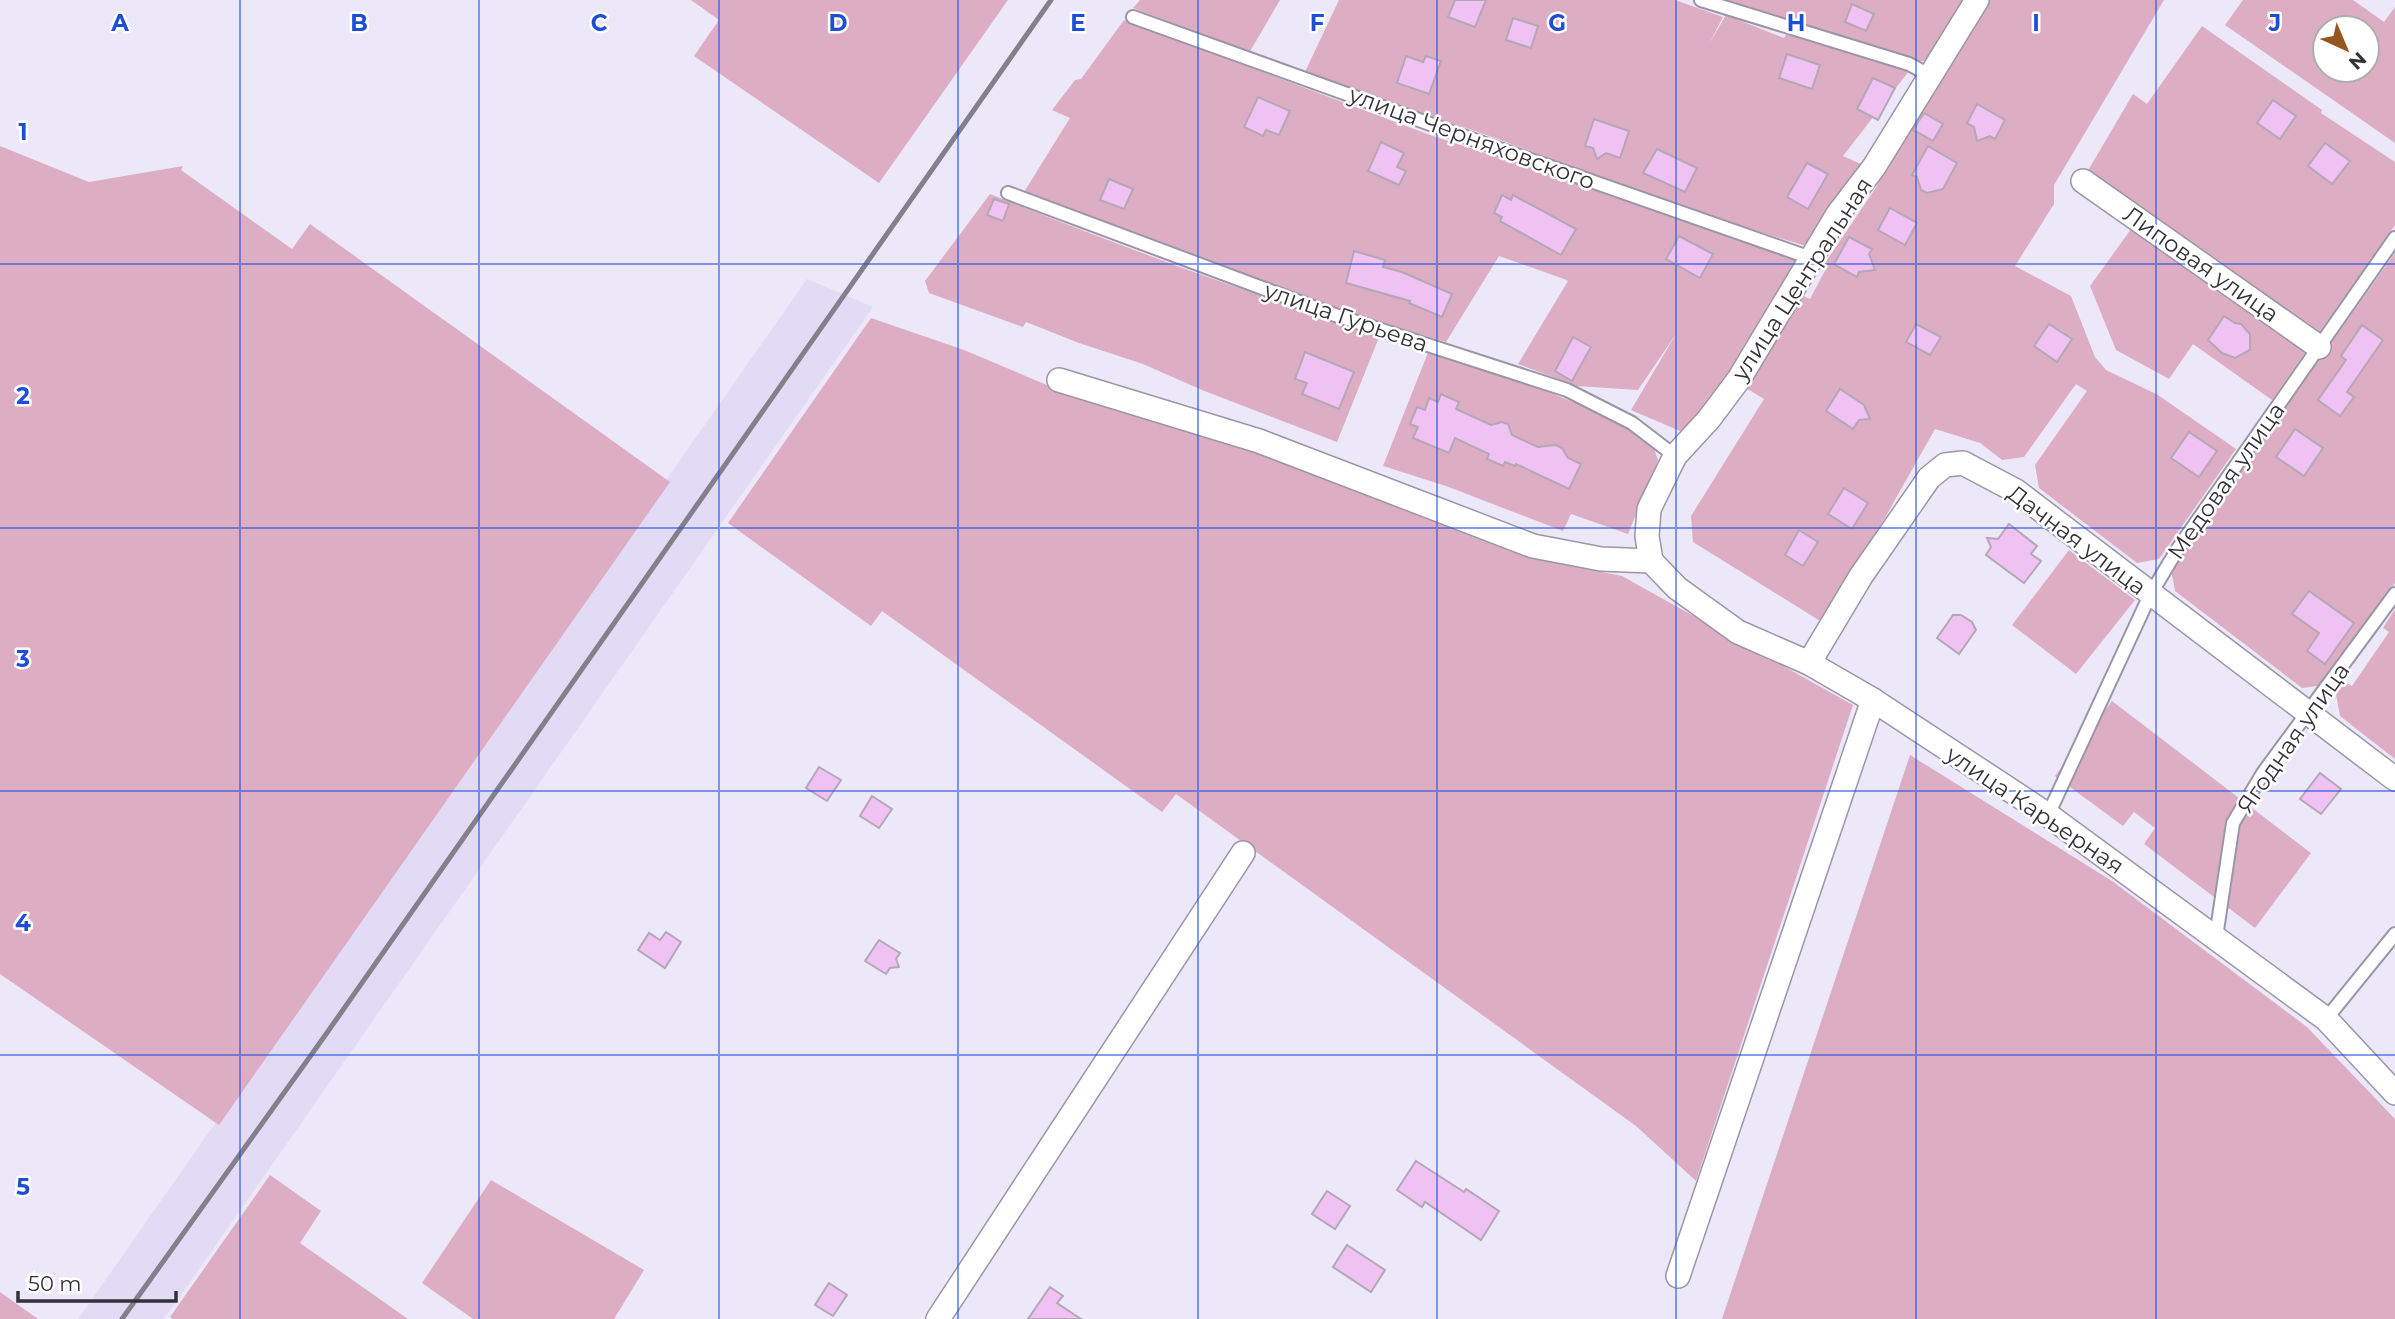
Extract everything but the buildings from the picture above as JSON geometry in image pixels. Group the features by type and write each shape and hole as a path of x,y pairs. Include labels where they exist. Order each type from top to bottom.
{"street":[{"name":"улица Центральная","path":"1651,561 1647,536 1649,509 1675,456 1709,419 1739,379 1838,214 1874,167 1977,0"},
{"name":"Липовая улица","path":"2083,181 2319,347"},
{"path":"1059,380 1259,441 1533,546 1601,559 1651,561"},
{"name":"Дачная улица","path":"1809,663 1861,576 1929,478 1945,465 1963,463 2016,491 2395,779"},
{"name":"улица Карьерная","path":"1651,561 1677,588 1738,632 1809,663 1872,700 2048,815 2326,1019 2395,1093"},
{"path":"1678,1276 1872,700"},
{"path":"937,1319 1243,853"}],"lane":[{"path":"1701,0 1909,64 1931,76"},
{"name":"улица Черняховского","path":"1133,17 1811,258"},
{"name":"улица Гурьева","path":"1008,193 1332,314 1567,390 1633,422 1675,456"},
{"name":"Медовая улица","path":"2048,815 2150,595 2177,550 2395,238"},
{"name":"Ягодная улица","path":"2216,937 2233,823 2263,773 2395,594"},
{"path":"2326,1019 2395,934"}],"shaded area":[{"path":"691,0 1008,0 879,183 694,56 719,20"},
{"path":"1140,0 1280,0 1249,53 1133,8"},
{"path":"1339,0 1675,0 1723,17 1709,44 1726,15 1784,38 1788,32 1909,71 1843,156 1861,164 1806,246 1304,74"},
{"path":"1720,0 1964,0 1929,61 1918,61 1793,25"},
{"path":"1986,0 2164,0 2054,185 2054,204 2015,266 2071,296 2095,357 2106,370 2158,395 2236,449 2159,559 2137,563 2039,488 2035,465 2087,391 2076,384 2024,457 2002,460 1980,443 1935,429 1825,624 1693,542 1691,516 1764,399 1746,388 1803,296 1810,299 1828,265 1825,263 1875,189"},
{"path":"2243,0 2353,0 2373,14 2311,14 2311,84 2381,84 2381,20 2384,22 2395,7 2395,143 2225,25"},
{"path":"1124,20 1430,135 1799,259 1726,379 1687,434 1631,410 1676,334 1638,390 1577,386 1518,364 1568,281 1499,256 1446,342 1316,303 1024,192 1070,118 1052,110 1075,80 1081,79"},
{"path":"2202,26 2322,110 2321,113 2395,162 2395,225 2316,337 2086,174 2133,94 2147,104"},
{"path":"0,146 89,182 183,166 181,170 292,249 310,224 670,482 219,1125 0,974"},
{"path":"990,194 1184,268 1380,335 1337,442 1202,390 1143,364 1026,322 1023,327 929,293 925,281"},
{"path":"2134,225 2308,348 2272,400 2193,344 2169,379 2116,350 2090,286"},
{"path":"2395,253 2395,583 2324,685 2302,688 2175,591 2171,569"},
{"path":"807,279 873,307 164,1319 78,1319"},
{"path":"871,318 964,350 1073,396 1252,448 1535,559 1622,576 1853,705 1696,1181 1636,1126 1176,794 1162,812 882,611 871,626 728,523"},
{"path":"1429,350 1542,389 1651,440 1658,460 1628,534 1571,514 1563,531 1446,486 1383,466"},
{"path":"2069,550 2135,600 2076,674 2012,625"},
{"path":"2395,609 2395,759 2340,716 2336,694 2345,682 2352,686 2389,632 2383,628"},
{"path":"2112,701 2311,853 2255,928 2144,844 2155,828 2134,812 2123,826 2055,776"},
{"path":"1910,755 2112,881 2307,1027 2395,1119 2395,1319 1722,1319"},
{"path":"270,1175 321,1211 300,1243 408,1319 170,1317"},
{"path":"491,1180 644,1270 614,1319 473,1319 422,1283"},
{"path":"0,1292 38,1319 0,1319"}],"railway":[{"path":"122,1319 324,1037 1051,0"}]}
